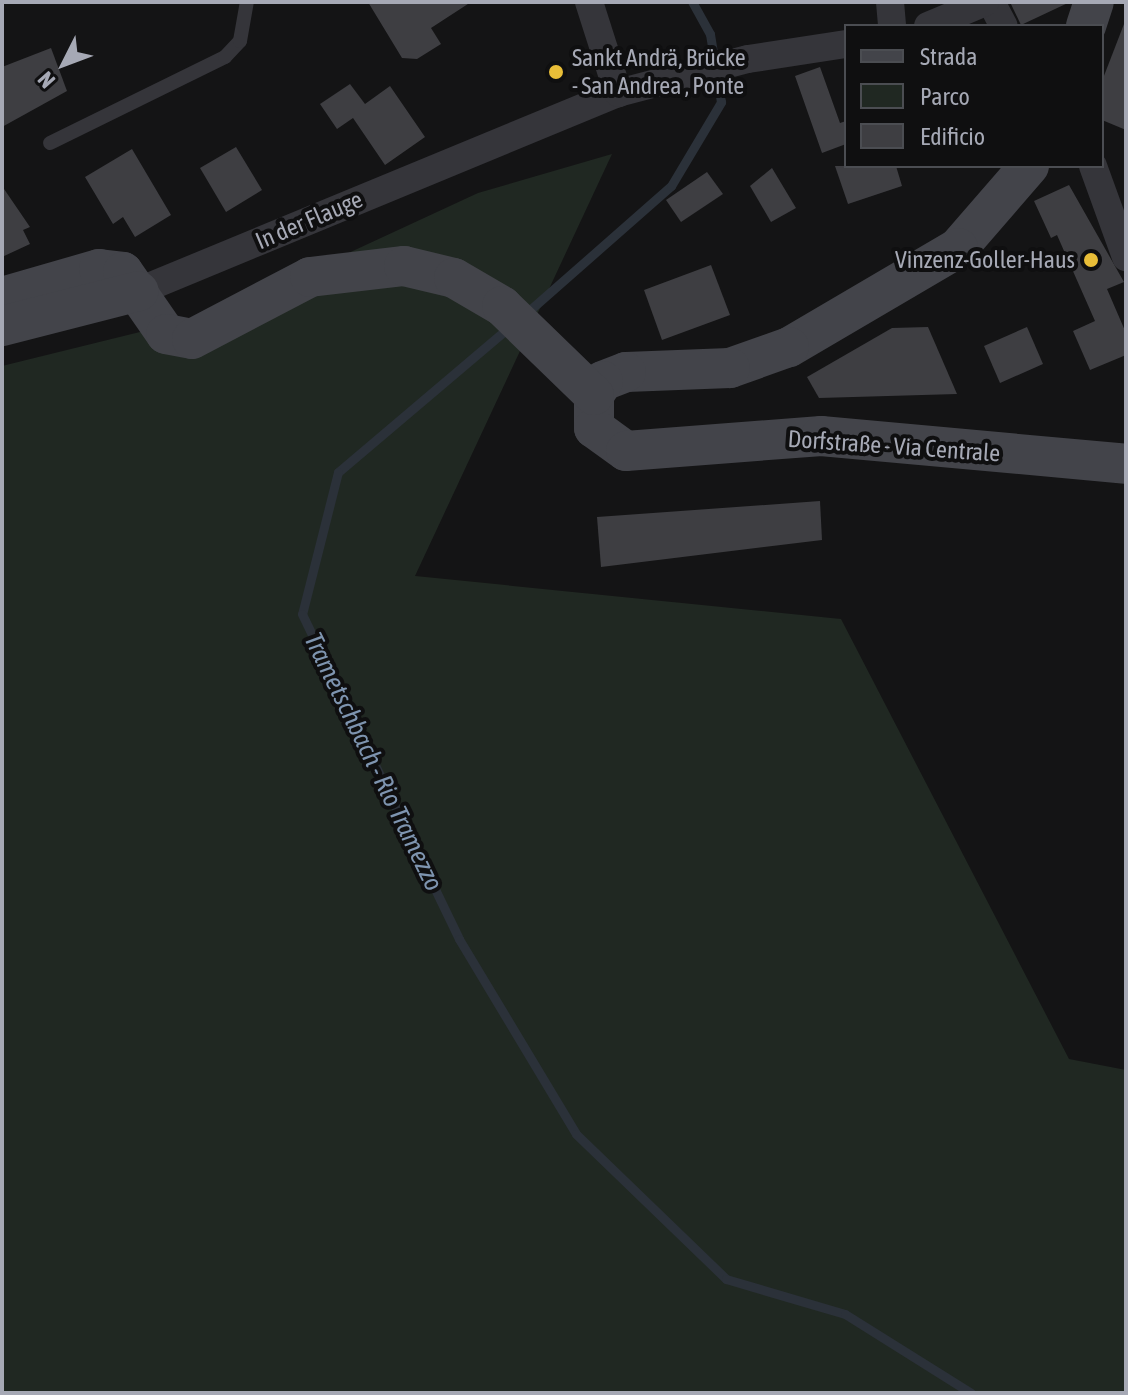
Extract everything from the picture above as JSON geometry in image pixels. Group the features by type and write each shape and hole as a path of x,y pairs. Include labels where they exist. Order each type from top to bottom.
{"street":[{"path":"589,2 618,93 748,59 844,44"},
{"path":"890,2 892,24"},
{"path":"933,24 988,2 1003,24"},
{"path":"1087,24 1094,2"},
{"name":"In der Flauge","path":"139,291 618,93"},
{"path":"2,297 99,269 123,272 166,334 192,339 310,277 352,267 404,266 454,278 502,306 588,391 626,372 730,368 789,347 958,248 1027,168"},
{"path":"1094,168 1126,257"},
{"path":"2,326 139,291"},
{"name":"Dorfstraße - Via Centrale","path":"588,391 594,428 626,451 821,436 1126,464"}],"lane":[{"path":"50,143 225,57 240,41 247,2"}],"green space":[{"path":"612,154 415,576 841,619 1069,1059 1126,1070 1126,1393 2,1393 2,366 221,312 478,193"}],"building":[{"path":"368,2 471,2 431,28 441,44 417,59 402,58"},
{"path":"1010,2 1070,2 1023,24"},
{"path":"1126,24 1126,130 1104,121 1104,76"},
{"path":"51,48 67,91 2,127 2,67"},
{"path":"820,67 840,123 844,122 844,145 822,153 795,76"},
{"path":"350,84 365,104 390,86 425,137 385,165 353,118 337,129 320,104"},
{"path":"236,147 262,190 226,212 200,168"},
{"path":"132,149 171,215 135,237 123,217 113,224 85,177"},
{"path":"835,166 897,168 902,186 848,204"},
{"path":"772,168 796,208 771,222 750,186"},
{"path":"707,172 723,194 681,222 666,200"},
{"path":"1069,185 1124,282 1107,289 1126,333 1126,355 1090,370 1073,331 1095,321 1057,235 1051,238 1034,201"},
{"path":"2,186 30,227 23,230 30,244 2,257"},
{"path":"711,265 730,315 662,340 644,290"},
{"path":"928,327 957,394 819,398 807,377 892,328"},
{"path":"1027,327 1043,364 1000,383 984,346"},
{"path":"820,501 822,540 601,567 597,517"}],"waterway":[{"name":"Trametschbach - Rio Tramezzo","path":"523,316 671,186 721,102 710,34 692,2"},
{"name":"Trametschbach - Rio Tramezzo","path":"508,328 338,472 302,614 459,939 576,1134 726,1279 845,1314 971,1393"}],"place":[{"name":"Sankt Andrä, Brücke - San Andrea , Ponte","path":"556,72"},
{"name":"Vinzenz-Goller-Haus","path":"1091,260"}]}
